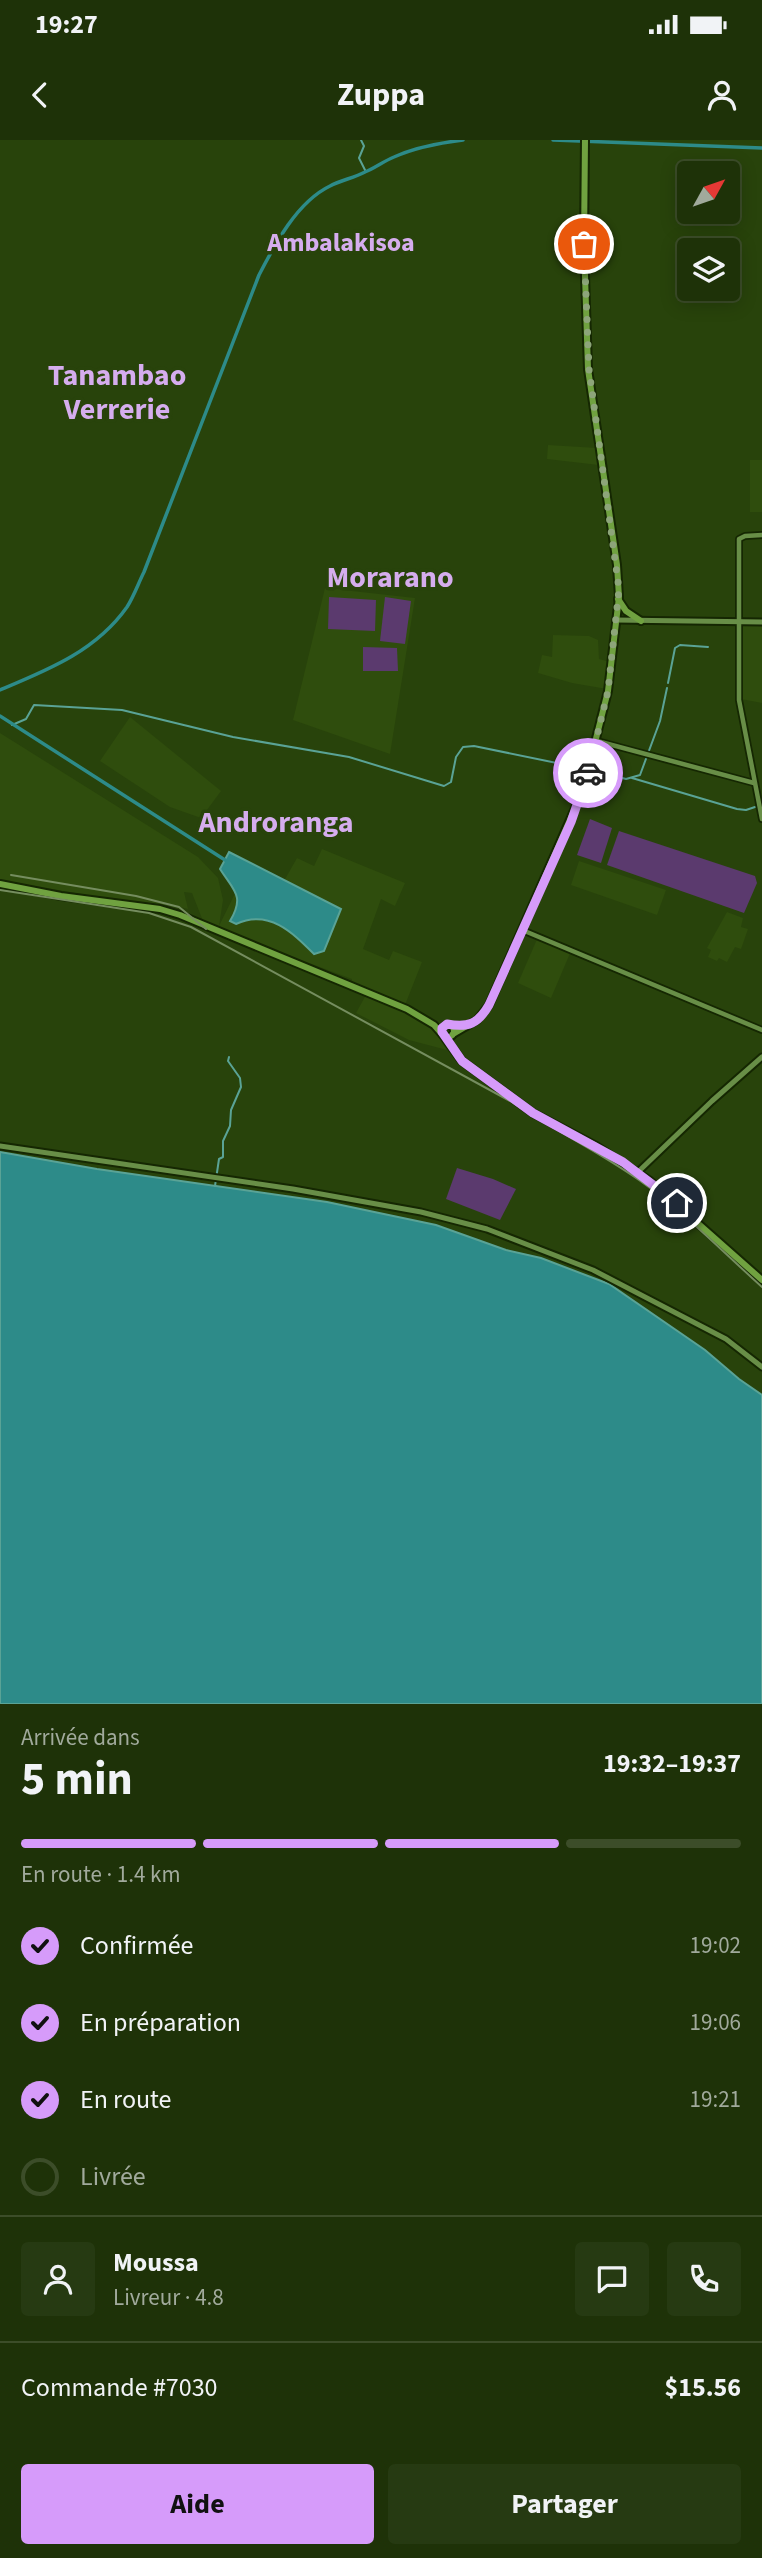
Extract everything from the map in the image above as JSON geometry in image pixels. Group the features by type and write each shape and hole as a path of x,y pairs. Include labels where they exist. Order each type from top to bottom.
{"main road":[{"path":"443,1035 453,1035 483,1015 500,981 575,812 597,741 610,674 618,577 589,369 584,240 585,140"},
{"path":"618,599 626,611 641,621"},
{"path":"616,621 762,622"},
{"path":"0,884 61,896 160,909 180,915 407,1009 428,1021 443,1035 462,1061 533,1113 638,1172 677,1203 762,1280"},
{"path":"428,1021 465,1026"},
{"path":"449,1025 454,1028 451,1044 455,1053"},
{"path":"443,1035 442,1028 449,1025"},
{"path":"638,1172 762,1057"},
{"path":"0,1146 293,1189 421,1212 487,1229 593,1269 726,1339 762,1367"}],"street":[{"path":"762,535 739,539 738,622 739,700 762,819"},
{"path":"597,741 755,783"},
{"path":"527,932 762,1030"}],"shaded area":[{"path":"548,445 597,448 599,465 547,459"},
{"path":"750,460 762,460 762,512 750,512"},
{"path":"325,588 415,598 390,754 293,720"},
{"path":"329,597 376,600 375,631 328,629"},
{"path":"385,597 411,601 405,644 380,641"},
{"path":"741,621 762,622 762,703 741,699"},
{"path":"553,635 589,636 598,640 599,659 610,662 607,689 538,673 542,655 552,657"},
{"path":"363,647 397,648 398,671 363,671"},
{"path":"130,717 221,791 201,818 170,807 100,761"},
{"path":"0,733 198,857 218,878 223,900 219,926 250,863 284,881 297,858 314,866 322,849 405,883 395,906 381,899 363,949 389,960 393,951 422,962 405,1005 351,984 352,979 207,925 192,893 184,892 188,909 165,903 139,904 0,880"},
{"path":"590,819 612,828 601,863 577,855"},
{"path":"619,831 755,876 757,883 744,913 607,865"},
{"path":"579,861 666,890 657,915 571,885"},
{"path":"727,912 743,918 741,927 748,929 741,949 735,947 727,962 719,958 717,961 708,957 711,950 707,948"},
{"path":"538,937 571,951 551,998 518,983"},
{"path":"366,995 421,1020 433,1029 447,1050 409,1040 356,1013"},
{"path":"457,1168 516,1189 500,1220 446,1199"}],"water":[{"path":"229,852 341,909 324,951 314,954 288,931 269,921 248,920 236,924 230,921 237,899 220,869"},
{"path":"0,1152 97,1169 327,1202 436,1225 506,1250 541,1258 609,1284 705,1350 762,1395 762,1704 0,1704"}],"waterway":[{"path":"361,140 364,146 359,158 366,172"},
{"path":"0,690 53,667 86,647 101,636 127,607 144,572 259,275 297,213 307,202 330,186 390,159 419,148 463,140"},
{"path":"553,140 762,148"},
{"path":"668,683 675,648 680,645 708,647"},
{"path":"592,770 626,779 640,775 660,721 667,688"},
{"path":"12,725 26,719 34,705 122,710 233,737 349,757 444,786 451,782 456,757 463,747 474,746 586,769"},
{"path":"0,716 225,860"},
{"path":"632,778 737,809 755,807"},
{"path":"215,1186 219,1159 223,1157 223,1141 230,1126 231,1110 241,1087 240,1078 228,1061 229,1057"}],"railway":[{"path":"11,875 136,896 179,907 206,929"},
{"path":"0,890 149,913 191,927 510,1101 607,1159 671,1205 762,1287"}],"way so far":[{"path":"584,244 589,369 619,589 608,691 588,773"}],"district":[{"name":"Ambalakisoa","path":"341,242"},
{"name":"Tanambao Verrerie","path":"117,392"},
{"name":"Morarano","path":"390,577"},
{"name":"Androranga","path":"276,822"}],"route":[{"path":"588,773 571,822 489,1005 483,1015 473,1023 459,1027 447,1024 443,1026 442,1032 462,1061 533,1113 623,1162 677,1203"}]}
